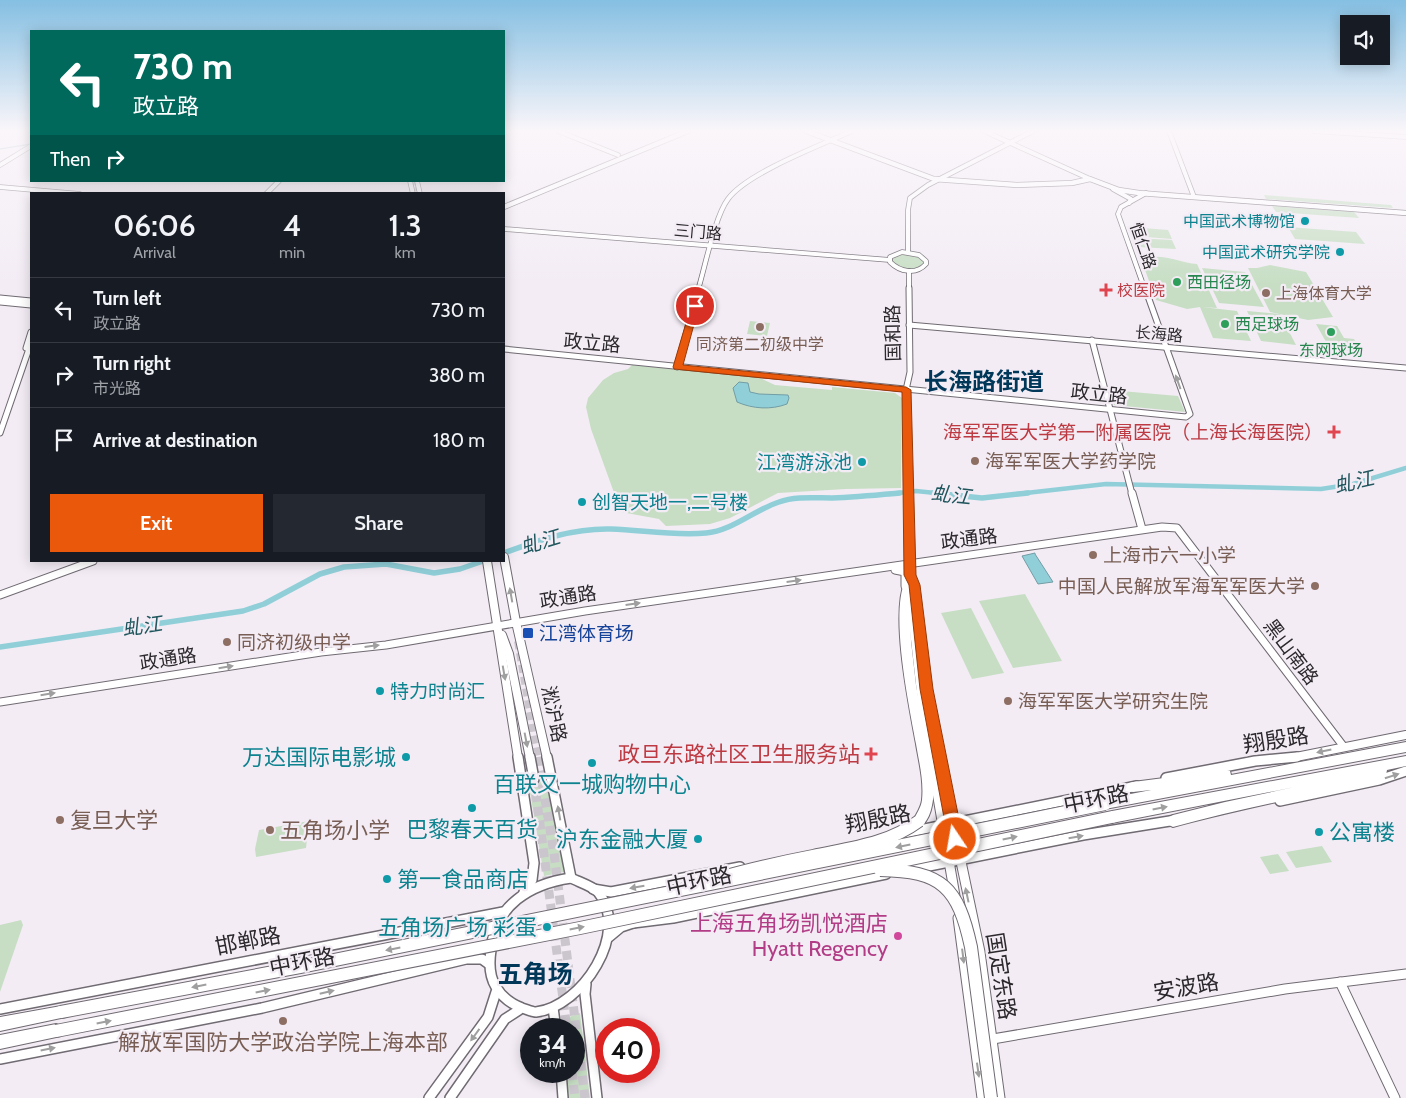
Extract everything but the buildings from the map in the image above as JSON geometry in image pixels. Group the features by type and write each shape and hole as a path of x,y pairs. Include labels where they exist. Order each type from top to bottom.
{"highway":[{"path":"664,894 750,869 885,840 907,831 919,821 927,803 928,784 907,642 905,598 909,579"},
{"name":"中环路","path":"0,1024 300,967 1105,804 1406,747"},
{"path":"1173,821 1206,811 1354,780 1406,762"},
{"name":"中环路","path":"0,1042 666,910 1112,817 1406,762"},
{"path":"1133,787 1298,768"},
{"path":"666,910 760,894 880,870 910,872 937,882 956,901 962,911 970,936 991,1098"}],"main road":[{"path":"505,204 552,182"},
{"path":"505,204 560,182"},
{"path":"987,182 1017,185 1075,182"},
{"path":"1097,182 1105,186 1146,193 1406,212"},
{"path":"484,562 488,572"},
{"path":"488,562 491,614 498,625 509,654 534,778"},
{"name":"淞沪路","path":"505,562 571,878"},
{"path":"498,625 534,863 532,880 524,894"},
{"name":"翔殷路","path":"593,889 604,892 624,890 1133,787 1151,781 1246,763 1291,758 1406,735"},
{"path":"609,937 621,927 633,923 673,918 954,858 1203,817 1380,780 1406,771"},
{"path":"429,1098 488,1017 493,1006 496,992 489,964 491,935 495,924 503,912 524,894 549,882 571,878 580,880 593,889 606,902 610,921 609,937 600,959 586,984 553,1008 542,1011 519,1010 505,1018 450,1098"},
{"name":"邯郸路","path":"0,1009 503,912"},
{"path":"0,1059 262,1008 466,959 482,959 489,964"},
{"path":"586,984 585,994 597,1098"},
{"path":"496,992 519,1010"},
{"path":"553,1008 554,1018"},
{"path":"562,1083 563,1098"}],"street":[{"path":"264,192 274,182"},
{"path":"268,192 278,182"},
{"path":"677,367 722,210 738,188 748,182"},
{"path":"908,252 909,200 916,192 933,182"},
{"path":"1188,182 1194,197"},
{"name":"恒仁路","path":"1105,186 1129,197 1131,200 1129,203"},
{"path":"0,187 57,192"},
{"name":"恒仁路","path":"1146,193 1121,207 1118,214 1190,414 1189,416"},
{"name":"三门路","path":"505,229 890,260"},
{"path":"908,252 920,255 926,261 926,264 920,270 909,271 897,268 892,264 890,260 893,254 908,252"},
{"name":"国和路","path":"909,271 910,372 906,390 909,579 919,689 954,858"},
{"path":"0,298 30,301"},
{"path":"0,302 30,305"},
{"name":"长海路","path":"909,324 1406,368"},
{"path":"0,420 30,335"},
{"path":"1092,340 1130,491 1142,529"},
{"path":"0,432 30,346"},
{"name":"政立路","path":"505,351 1109,410 1189,416"},
{"name":"政通路","path":"0,702 321,652 386,645 585,611 1006,551 1142,529 1177,528"},
{"name":"黑山南路","path":"1177,528 1344,747"},
{"path":"0,595 90,562"},
{"path":"851,573 902,570 904,572 905,598"},
{"path":"954,858 982,1098"},
{"name":"国定东路","path":"954,858 980,952 1000,1098"},
{"name":"安波路","path":"974,1042 1286,989 1406,974"},
{"path":"1340,982 1395,1098"}],"green space":[{"path":"1264,195 1391,205 1393,208 1266,199"},
{"path":"1272,206 1354,212 1359,218 1276,212"},
{"path":"1131,227 1168,230 1172,239 1134,236"},
{"path":"1288,227 1356,232 1365,244 1295,239"},
{"path":"1135,238 1172,240 1176,249 1138,247"},
{"path":"899,253 918,256 923,261 923,264 911,269 900,267 892,262"},
{"name":"西田径场","path":"1163,257 1197,264 1217,308 1202,307 1237,311 1251,341 1213,338 1200,307 1187,309 1156,300 1141,259"},
{"path":"1270,265 1306,272 1333,317 1308,320 1270,312 1248,268"},
{"path":"1202,268 1245,272 1264,307 1219,303"},
{"path":"1247,311 1280,314 1296,345 1261,341"},
{"path":"750,321 770,323 767,336 747,334"},
{"name":"东网球场","path":"1316,324 1337,326 1344,338 1354,339 1362,352 1330,349"},
{"path":"632,365 758,377 775,385 832,390 832,387 895,393 902,398 901,488 778,493 730,518 710,524 666,526 659,519 621,512 591,429 586,407 588,398 603,380 614,373 628,369"},
{"path":"1110,390 1178,396 1185,412 1114,405"},
{"path":"1025,594 1062,661 1013,668 979,601"},
{"path":"971,608 1004,673 972,679 941,613"},
{"path":"546,775 564,872 544,876 528,780"},
{"path":"309,821 306,848 256,857 255,849 259,830"},
{"path":"1322,846 1332,862 1296,868 1286,852"},
{"path":"1278,854 1289,871 1270,874 1260,857"},
{"path":"21,920 23,925 0,992 0,925"},
{"path":"580,1013 581,1018 566,1018"},
{"path":"585,1056 590,1098 568,1098 567,1083 585,1083"}],"water":[{"path":"739,382 748,383 750,392 788,395 787,404 762,408 737,402 733,388"},
{"path":"1035,553 1053,582 1038,584 1022,556"}],"waterway":[{"name":"虬江","path":"1017,494 1106,484 1321,489 1353,484 1406,468"},
{"name":"虬江","path":"892,494 916,491 945,494"},
{"name":"虬江","path":"892,494 900,493"},
{"name":"虬江","path":"933,493 982,498 1028,493"},
{"name":"虬江","path":"505,553 543,539 583,530 611,529 670,533 706,533 725,528 785,500 892,494"},
{"name":"虬江","path":"0,647 243,611 264,604 320,574 344,567 386,564 434,573 460,569 480,562"}],"tunnel":[{"path":"415,182 418,192"},
{"path":"518,641 538,758"},
{"path":"538,757 554,853 585,1098"},
{"path":"534,779 566,1018"},
{"path":"573,1083 575,1098"}],"place":[{"name":"中国武术博物馆","path":"1305,221"},
{"name":"中国武术研究学院","path":"1340,252"},
{"name":"西田径场","path":"1177,282"},
{"name":"校医院","path":"1106,290"},
{"name":"上海体育大学","path":"1266,293"},
{"name":"西足球场","path":"1225,324"},
{"name":"同济第二初级中学","path":"760,327"},
{"name":"东网球场","path":"1331,332"},
{"name":"海军军医大学第一附属医院（上海长海医院）","path":"1334,432"},
{"name":"海军军医大学药学院","path":"975,461"},
{"name":"江湾游泳池","path":"862,462"},
{"name":"创智天地一,二号楼","path":"582,502"},
{"name":"上海市六一小学","path":"1093,555"},
{"name":"中国人民解放军海军军医大学","path":"1315,586"},
{"name":"江湾体育场","path":"528,633"},
{"name":"同济初级中学","path":"227,642"},
{"name":"特力时尚汇","path":"380,691"},
{"name":"海军军医大学研究生院","path":"1008,701"},
{"name":"政旦东路社区卫生服务站","path":"871,754"},
{"name":"万达国际电影城","path":"406,757"},
{"name":"百联又一城购物中心","path":"592,763"},
{"name":"巴黎春天百货","path":"472,808"},
{"name":"复旦大学","path":"60,820"},
{"name":"五角场小学","path":"270,830"},
{"name":"公寓楼","path":"1319,832"},
{"name":"沪东金融大厦","path":"698,839"},
{"name":"第一食品商店","path":"387,879"},
{"name":"五角场广场 彩蛋","path":"547,927"},
{"name":"上海五角场凯悦酒店 Hyatt Regency","path":"898,936"},
{"name":"解放军国防大学政治学院上海本部","path":"283,1021"}],"district":[{"name":"长海路街道","path":"984,381"},
{"name":"五角场","path":"535,974"}],"route":[{"path":"695,306 677,367 906,390 910,575 914,585 926,689 955,839"}]}
